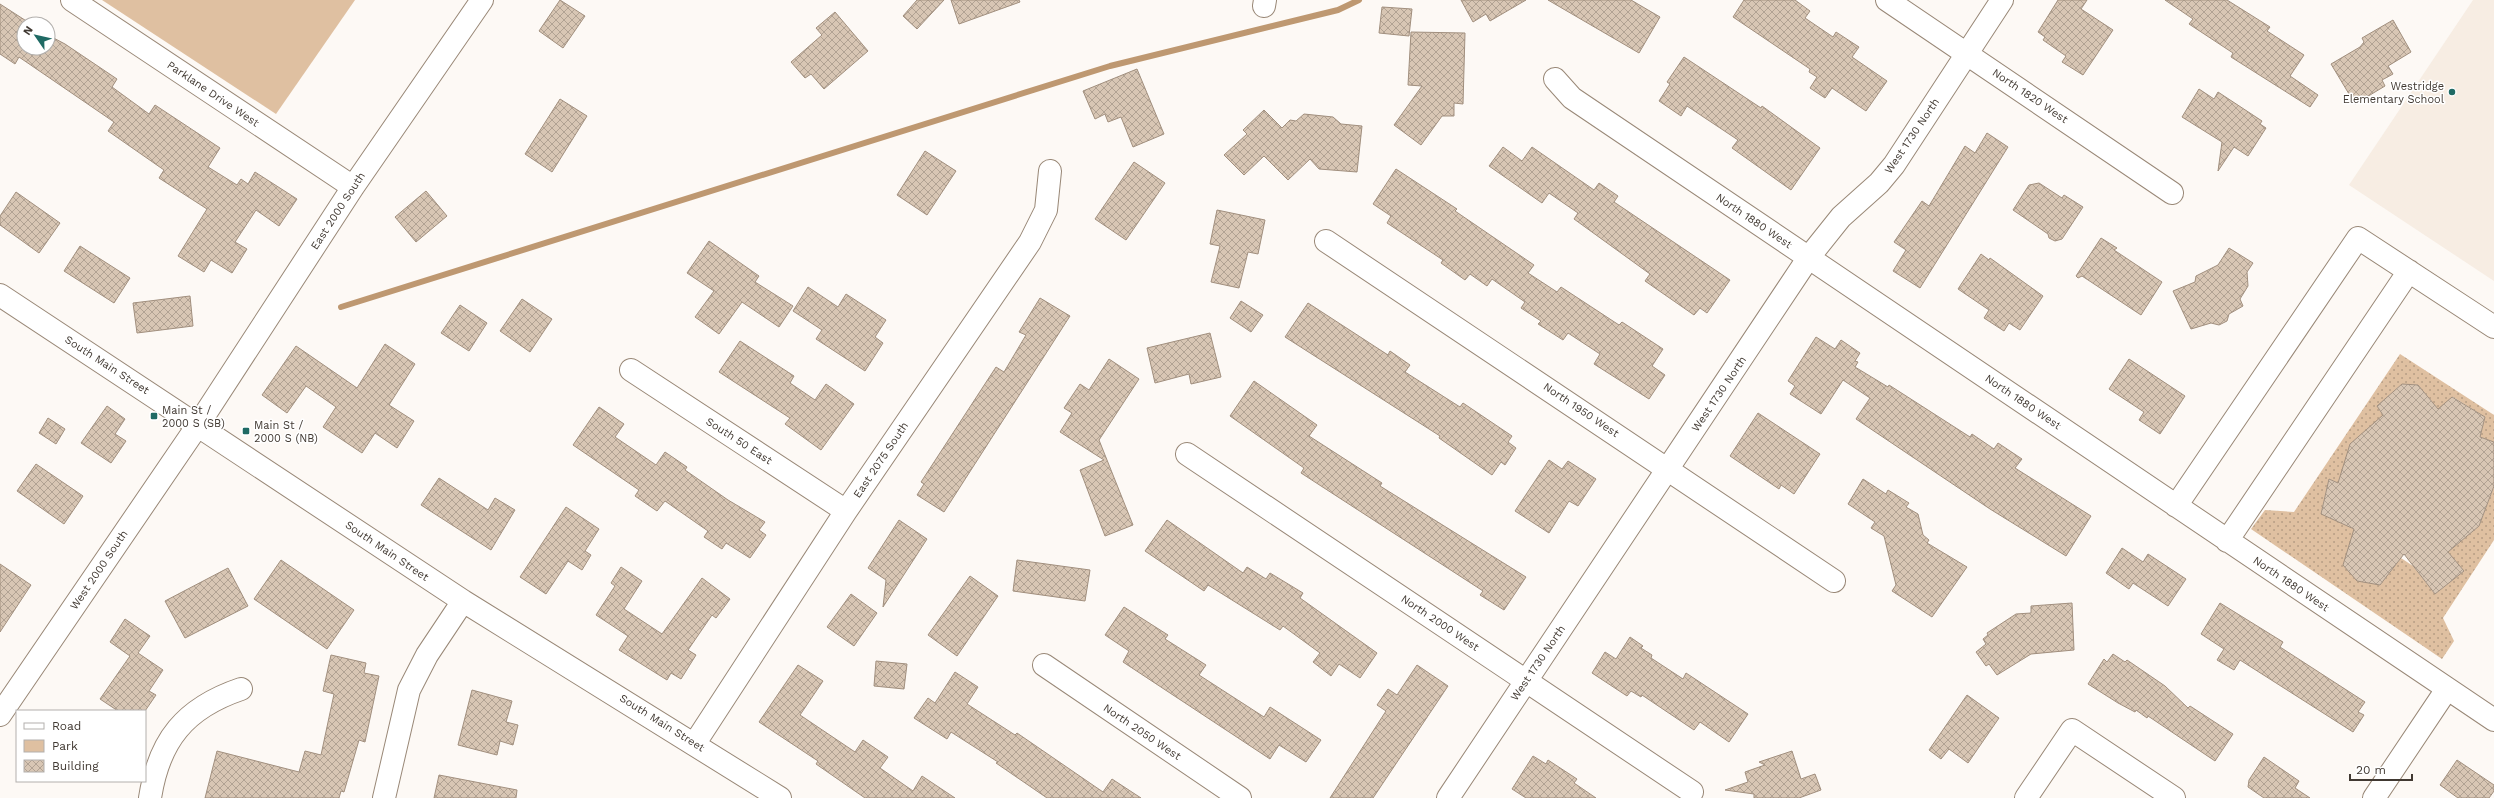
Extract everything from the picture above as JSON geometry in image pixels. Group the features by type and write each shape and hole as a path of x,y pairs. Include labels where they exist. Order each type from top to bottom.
{"street":[{"name":"Parklane Drive West","path":"72,0 353,187"},
{"name":"East 2000 South","path":"198,424 353,187 482,0"},
{"name":"North 1820 West","path":"1887,0 2172,193"},
{"name":"West 1730 North","path":"1448,798 1809,257 1841,217 1879,183 1894,164 2002,0"},
{"name":"North 1880 West","path":"1556,79 1572,98 2494,720"},
{"name":"East 2075 South","path":"695,743 846,511 1030,242 1046,210 1050,171"},
{"path":"2176,506 2358,238 2494,327"},
{"name":"North 1950 West","path":"1326,241 1669,468 1834,581"},
{"path":"2227,541 2408,271"},
{"name":"South Main Street","path":"0,295 198,424 463,601 695,743 780,798"},
{"name":"South 50 East","path":"631,370 846,511"},
{"name":"West 2000 South","path":"0,716 7,689 198,424"},
{"name":"North 2000 West","path":"1187,454 1692,792"},
{"path":"384,798 409,690 427,655 463,601"},
{"name":"North 2050 West","path":"1044,666 1240,798"},
{"path":"150,798 154,776 164,749 179,726 200,707 219,696 241,689"},
{"path":"2374,798 2447,689"},
{"path":"2026,798 2072,730 2174,798"}],"shaded area":[{"name":"Westridge Elementary School","path":"2473,0 2494,0 2494,281 2349,185"}],"green space":[{"path":"102,0 355,0 276,114"},
{"path":"2400,354 2494,415 2494,442 2480,437 2485,417 2453,397 2438,409 2418,385 2402,384 2377,406 2385,418 2343,485 2329,479 2321,513 2354,529 2357,580 2380,585 2401,558 2413,566 2435,594 2464,571 2448,552 2479,526 2494,487 2494,540 2443,618 2454,641 2442,659 2251,529 2265,510 2294,512"}],"building":[{"path":"560,0 585,16 563,48 539,31"},
{"path":"917,0 944,0 917,29 903,16"},
{"path":"951,0 1019,0 1020,2 959,24"},
{"path":"1461,0 1526,0 1490,21 1486,14 1473,22"},
{"path":"1548,0 1631,0 1660,17 1639,53"},
{"path":"1744,0 1795,0 1810,11 1805,18 1833,37 1836,32 1859,47 1852,57 1887,81 1866,111 1832,88 1825,98 1810,88 1817,77 1809,72 1810,69 1733,17"},
{"path":"2058,0 2087,0 2081,9 2113,30 2083,75 2062,62 2066,56 2043,40 2045,37 2038,32"},
{"path":"2165,0 2227,0 2270,27 2267,31 2304,55 2290,76 2318,95 2310,107 2231,57 2233,53 2189,24 2193,19"},
{"path":"0,4 19,16 16,16 16,56 56,56 56,39 117,79 112,87 149,114 155,105 220,148 208,167 237,185 241,179 248,184 255,172 297,199 279,226 256,210 235,242 247,249 232,273 211,260 204,272 178,256 207,209 159,178 164,170 108,131 114,122 19,57 15,64 0,54"},
{"path":"1382,7 1412,9 1409,36 1379,33"},
{"path":"835,12 868,51 824,89 811,74 805,78 791,62 822,35 816,28"},
{"path":"2393,20 2411,52 2388,66 2393,74 2382,80 2385,86 2355,104 2331,64 2360,47 2364,42 2362,38"},
{"path":"1411,32 1465,33 1463,104 1454,103 1454,116 1442,116 1421,145 1394,125 1422,86 1408,85"},
{"path":"1684,57 1761,108 1762,106 1820,148 1791,190 1732,148 1738,140 1687,106 1681,116 1659,101 1670,84 1667,82"},
{"path":"1137,69 1164,134 1133,147 1121,117 1108,122 1105,114 1095,119 1083,91"},
{"path":"2199,89 2214,99 2218,92 2262,121 2260,124 2266,128 2248,156 2234,147 2218,171 2222,142 2182,117"},
{"path":"560,99 587,116 552,172 525,154"},
{"path":"1264,110 1282,128 1290,120 1296,121 1304,114 1333,117 1341,124 1362,126 1357,172 1319,169 1310,159 1288,180 1264,156 1244,175 1224,155 1247,134 1243,130"},
{"path":"1987,133 2008,147 1920,288 1893,271 1906,250 1894,242 1922,201 1929,206 1965,146 1975,153"},
{"path":"1503,147 1522,161 1532,147 1594,190 1599,183 1618,196 1614,202 1730,280 1707,313 1700,308 1694,315 1645,281 1650,274 1574,219 1578,213 1549,193 1542,203 1489,166"},
{"path":"925,151 956,171 927,215 897,195"},
{"path":"1134,162 1165,183 1126,240 1095,219"},
{"path":"1396,169 1457,209 1455,211 1534,265 1528,273 1557,292 1561,287 1619,325 1622,322 1663,349 1652,366 1665,375 1649,399 1594,364 1600,354 1568,333 1563,340 1538,324 1541,321 1521,308 1525,302 1492,279 1487,286 1470,274 1465,280 1441,263 1443,260 1387,223 1391,216 1373,204"},
{"path":"2039,183 2062,198 2064,195 2083,207 2062,239 2055,241 2049,238 2048,234 2013,210 2029,185"},
{"path":"426,191 447,216 416,242 395,217"},
{"path":"16,192 60,223 39,253 0,225 0,216"},
{"path":"1217,210 1265,220 1258,254 1248,252 1239,288 1211,282 1220,246 1210,244"},
{"path":"2101,238 2117,248 2114,250 2162,282 2141,315 2082,276 2078,278 2076,276"},
{"path":"709,241 759,276 755,282 793,306 779,327 742,302 719,334 695,317 714,291 687,273"},
{"path":"80,246 130,278 114,303 64,271"},
{"path":"2229,248 2253,263 2247,272 2248,286 2240,299 2243,306 2229,314 2227,321 2219,325 2211,323 2191,329 2173,291 2195,282 2196,276 2218,265"},
{"path":"1981,254 1989,260 1990,258 2043,296 2020,330 2009,323 2004,331 1984,318 1989,310 1958,289"},
{"path":"808,287 838,307 846,294 886,320 875,337 883,343 865,371 816,339 822,330 793,311"},
{"path":"190,296 193,326 137,333 133,303"},
{"path":"1040,298 1070,316 944,512 917,495 924,484 921,482 996,367 1004,372 1026,335 1019,332"},
{"path":"522,299 552,319 530,352 500,331"},
{"path":"1241,301 1263,315 1251,332 1230,318"},
{"path":"1308,303 1388,355 1390,351 1410,365 1405,372 1460,407 1463,403 1512,436 1508,442 1516,448 1505,465 1501,462 1492,475 1439,438 1440,436 1285,337"},
{"path":"460,305 487,323 469,351 441,333"},
{"path":"1210,333 1221,377 1191,384 1189,374 1155,383 1147,348"},
{"path":"1816,337 1835,349 1841,340 1860,353 1855,361 1858,362 1855,367 1888,387 1889,385 1970,437 1972,434 1994,449 1998,443 2022,459 2015,468 2091,516 2066,556 1990,509 1856,419 1870,398 1843,380 1821,414 1790,394 1795,386 1788,381"},
{"path":"740,341 794,376 790,383 815,400 826,384 854,404 821,450 785,424 790,418 719,372"},
{"path":"385,344 415,364 389,405 414,421 397,448 375,433 362,453 323,427 336,407 306,386 287,413 262,395 296,346 357,388"},
{"path":"1109,359 1139,379 1099,440 1133,525 1105,536 1080,470 1104,460 1060,432 1072,413 1064,408 1080,384 1089,390"},
{"path":"2129,359 2185,396 2160,434 2139,420 2144,412 2109,389"},
{"path":"1254,381 1317,425 1309,436 1382,483 1380,486 1526,577 1504,610 1480,595 1483,591 1301,473 1304,468 1230,416"},
{"path":"2402,384 2418,385 2438,409 2452,397 2485,417 2480,437 2494,442 2494,486 2479,526 2448,552 2464,571 2435,594 2404,554 2380,585 2357,581 2343,565 2354,529 2321,514 2329,479 2338,483 2350,444 2383,415 2377,406"},
{"path":"107,406 125,419 115,434 126,441 111,463 81,443"},
{"path":"599,407 624,424 615,437 656,465 665,452 687,467 685,470 728,500 765,522 759,530 766,535 750,558 726,543 722,549 704,537 708,531 665,501 657,511 635,496 639,490 573,445"},
{"path":"1758,413 1820,454 1794,494 1781,485 1779,489 1730,456"},
{"path":"48,418 65,429 56,444 39,433"},
{"path":"1549,460 1562,469 1568,461 1596,479 1578,506 1569,501 1549,533 1515,511"},
{"path":"36,464 83,496 64,524 17,491"},
{"path":"439,478 488,510 495,498 515,510 491,550 421,505"},
{"path":"1863,479 1886,494 1888,490 1909,503 1906,507 1918,514 1923,535 1929,540 1927,543 1967,567 1932,617 1892,591 1896,585 1884,536 1871,528 1875,522 1848,504"},
{"path":"566,507 599,529 585,551 591,555 582,570 568,561 546,594 520,577"},
{"path":"899,520 927,539 883,607 886,580 868,568"},
{"path":"1167,520 1243,573 1247,567 1266,579 1270,573 1303,593 1300,598 1377,653 1360,678 1339,664 1331,676 1313,662 1320,653 1283,626 1280,630 1208,585 1204,591 1145,551"},
{"path":"2122,548 2143,562 2148,554 2186,579 2168,606 2133,583 2129,589 2106,573"},
{"path":"281,560 354,610 327,649 254,599"},
{"path":"1017,560 1090,570 1085,601 1013,591"},
{"path":"0,564 31,585 0,632"},
{"path":"621,567 642,581 624,609 662,634 702,578 730,599 716,618 712,615 688,650 696,655 681,679 671,673 667,680 619,650 628,636 596,615 615,586 611,583"},
{"path":"228,568 248,606 185,638 165,601"},
{"path":"970,576 998,596 957,656 928,635"},
{"path":"851,594 877,613 854,646 827,627"},
{"path":"2072,603 2074,650 2031,654 1997,675 1989,664 1986,666 1976,652 1986,644 1983,639 1988,635 1987,633 2016,614 2031,613 2031,606"},
{"path":"2220,603 2283,642 2280,647 2365,702 2358,712 2364,715 2353,732 2240,660 2234,670 2217,660 2224,649 2201,634"},
{"path":"1124,607 1168,635 1165,639 1206,665 1199,675 1264,717 1270,707 1321,740 1306,762 1279,745 1270,759 1123,662 1129,651 1105,635"},
{"path":"125,619 150,636 138,653 163,670 149,691 156,695 146,710 116,710 100,699 130,656 110,642"},
{"path":"1630,637 1643,646 1641,648 1652,655 1651,658 1683,679 1686,673 1748,714 1729,742 1700,722 1694,730 1642,695 1641,697 1631,691 1627,696 1592,673 1605,652 1616,659"},
{"path":"2113,654 2125,662 2127,660 2165,686 2188,708 2190,706 2233,734 2215,761 2148,716 2147,718 2136,710 2135,712 2118,703 2088,684 2104,659 2107,662"},
{"path":"331,655 366,663 364,673 379,676 365,742 359,740 344,792 341,791 339,798 205,798 217,751 299,772 305,751 321,755 334,694 323,691"},
{"path":"876,661 907,664 904,689 874,686"},
{"path":"798,665 823,681 800,715 855,752 863,740 888,757 880,768 913,791 922,776 955,798 865,798 816,764 818,761 759,722"},
{"path":"1417,665 1448,686 1373,798 1330,798 1386,711 1377,705 1388,689 1397,695"},
{"path":"955,672 978,687 967,704 1015,735 1017,733 1103,792 1112,779 1141,798 1047,798 996,763 998,762 951,732 947,739 914,718 928,698 935,703"},
{"path":"472,690 512,701 506,722 518,725 513,745 500,741 497,755 458,745"},
{"path":"1967,695 1999,718 1968,763 1949,749 1941,759 1929,750"},
{"path":"1792,751 1801,779 1815,774 1821,790 1799,798 1754,798 1754,794 1725,790 1748,782 1745,772 1765,765 1759,762"},
{"path":"1533,756 1546,764 1548,760 1577,779 1574,783 1596,798 1526,798 1512,789"},
{"path":"2264,757 2299,781 2295,788 2310,798 2264,798 2248,787 2249,780"},
{"path":"2457,760 2494,785 2494,791 2489,798 2458,798 2440,785"},
{"path":"439,775 517,790 516,798 434,798"}],"waterway":[{"path":"341,307 1110,66 1338,10 1359,0"}],"place":[{"name":"Westridge Elementary School","path":"2452,92"},
{"name":"Main St / 2000 S (SB)","path":"154,416"},
{"name":"Main St / 2000 S (NB)","path":"246,431"}]}
